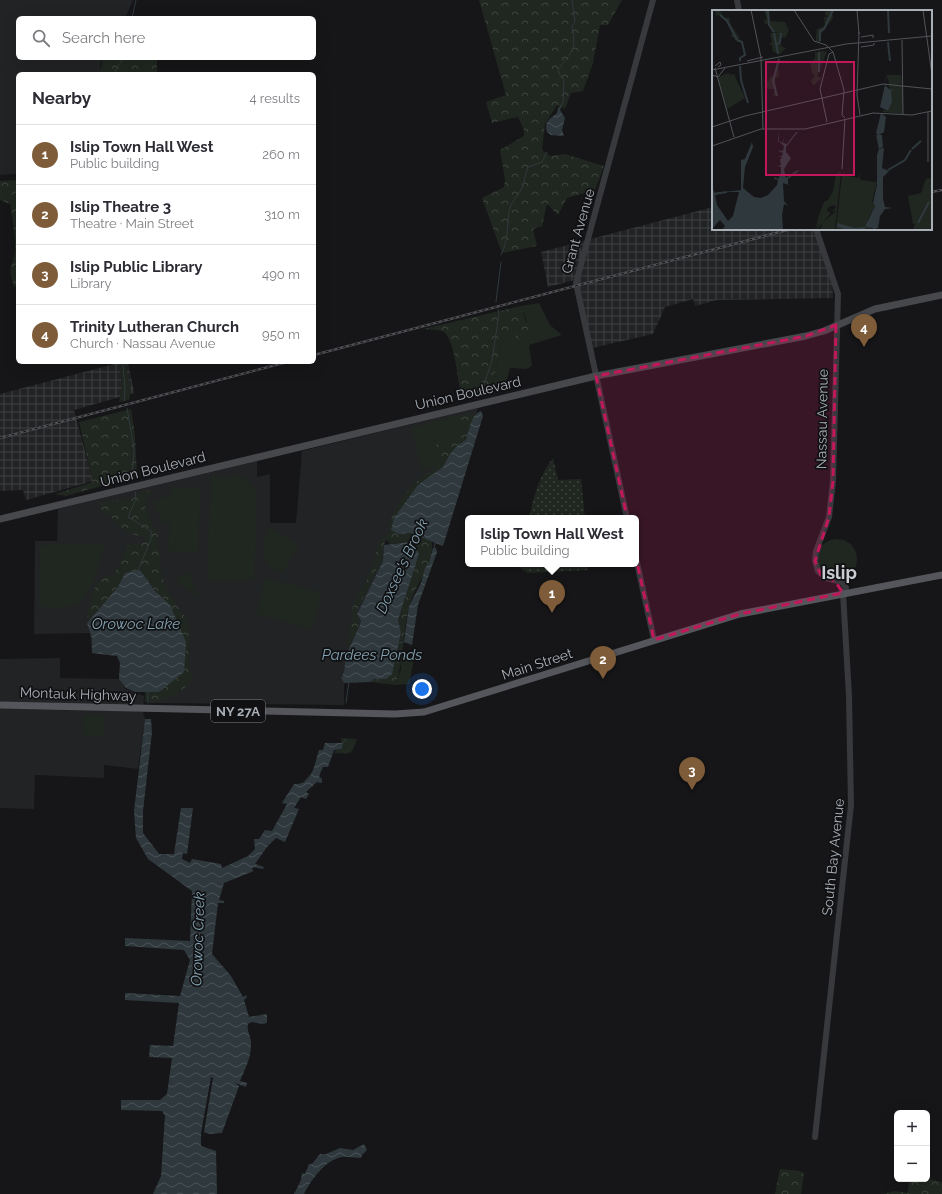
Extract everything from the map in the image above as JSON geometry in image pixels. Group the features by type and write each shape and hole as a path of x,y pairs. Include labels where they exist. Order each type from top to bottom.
{"main road":[{"name":"Union Boulevard","path":"0,519 596,376 806,336 875,309 942,296"},
{"name":"Main Street","path":"156,709 395,714 424,712 740,614 843,592 942,575"},
{"name":"Montauk Highway","path":"0,705 156,709"}],"street":[{"name":"Grant Avenue","path":"626,515 576,283 653,0"},
{"path":"737,0 739,10"},
{"name":"Nassau Avenue","path":"816,230 838,294 833,481 829,517 815,556 818,571 826,578 834,582 843,592"},
{"path":"638,567 654,640"},
{"name":"South Bay Avenue","path":"815,1137 851,805 849,696 843,592"}],"highlighted area":[{"path":"836,325 833,481 829,517 815,561 821,575 835,581 843,593 740,614 654,640 596,376 806,336"}],"shaded area":[{"path":"0,0 133,0 126,16 16,16 16,60 102,60 100,64 100,72 16,72 16,174 0,175"},
{"path":"712,207 712,230 814,230 832,280 833,298 717,300 695,306 693,299 665,307 653,334 588,349 575,280 548,287 541,252"},
{"path":"114,364 128,364 134,393 74,410 93,481 26,500 23,490 0,491 0,394"},
{"path":"478,408 466,440 391,530 384,545 383,561 357,614 361,621 357,636 351,643 346,658 344,674 341,678 344,683 344,705 149,703 149,692 135,692 123,685 125,689 144,696 143,713 145,719 138,769 104,765 104,778 35,775 34,809 0,808 0,659 60,658 60,678 119,679 120,663 117,656 92,653 90,633 34,634 35,541 57,541 58,509 257,461 257,477 270,474 270,523 296,523 302,451"}],"green space":[{"path":"479,0 622,0 608,25 600,25 593,63 583,91 571,93 565,109 557,105 545,124 542,150 550,156 565,154 604,166 595,190 567,198 558,215 547,204 542,226 533,229 537,246 502,253 482,198 504,187 505,180 500,150 524,136 524,130 518,117 492,123 486,102 506,95"},
{"path":"102,60 157,60 157,72 100,72"},
{"path":"16,180 16,286 14,286 10,272 15,252 11,208 10,204 0,200 0,181"},
{"path":"539,303 550,325 562,335 529,345 532,366 526,369 510,368 505,386 488,391 494,379 502,341 527,322 521,306"},
{"path":"521,306 529,332 523,344 513,334 502,341 494,379 488,391 462,398 450,341 446,334 440,330 423,329"},
{"path":"119,364 125,364 131,391 129,400 119,402 122,386"},
{"path":"131,409 135,435 137,476 66,496 55,494 93,482 79,422"},
{"path":"470,413 475,416 466,440 458,445 450,454 443,467 418,485 399,534 411,533 432,541 432,550 427,566 409,607 396,685 370,682 373,679 386,679 401,632 398,620 419,554 410,542 390,544 385,538 382,559 356,612 358,626 354,638 348,645 345,642 350,633 352,609 368,578 379,543 391,530 388,526 399,503 415,483 439,464 435,446 459,436 457,417"},
{"path":"458,415 464,437 441,465 422,470 411,428"},
{"path":"553,458 558,480 581,479 585,515 530,515 535,494 548,465"},
{"path":"231,474 245,478 257,492 254,580 207,580 211,475 215,475 215,477 231,477"},
{"path":"171,487 200,488 198,552 168,551 170,522 162,523 154,504 151,502 171,495"},
{"path":"155,489 146,499 145,506 158,536 156,542 159,549 161,571 166,588 187,620 189,629 189,667 191,678 185,688 175,695 164,700 145,702 145,692 159,692 170,605 154,590 140,570 125,573 118,587 89,620 87,615 94,590 101,580 114,575 128,545 142,543 147,539 143,536 129,533 109,516 102,513 99,502 130,499 142,492"},
{"path":"270,527 299,545 282,573 269,567 264,558 264,542"},
{"path":"833,539 841,539 848,542 854,548 857,559 854,570 848,576 841,579 833,579 826,576 820,570 817,563 817,555 820,548 826,542"},
{"path":"105,543 95,578 91,587 81,601 74,605 65,607 39,607 40,547 42,545"},
{"path":"519,567 588,567 588,570 528,573"},
{"path":"188,572 198,595 196,596 176,582 180,576"},
{"path":"265,578 322,592 312,629 256,614"},
{"path":"401,654 407,659 414,660 409,684 396,685 401,669"},
{"path":"83,715 105,715 104,736 82,735"},
{"path":"341,738 357,739 350,753 334,753 336,750 342,749"},
{"path":"780,1169 800,1171 804,1174 801,1194 775,1194"},
{"path":"930,1179 942,1182 942,1194 884,1194 894,1191 908,1193 909,1182 930,1182"}],"water":[{"path":"563,103 560,110 565,118 562,130 564,136 551,135 547,132 546,125 557,113 558,108"},
{"path":"481,411 483,416 443,546 411,533 399,534 391,530 394,518 418,485 443,467 450,454 458,445 466,440 473,419"},
{"name":"Pardees Ponds","path":"410,542 415,546 419,554 398,620 401,632 392,674 386,679 373,679 370,682 344,683 341,678 343,675 346,657 361,621 357,614 383,561 384,545"},
{"name":"Pardees Ponds","path":"433,548 436,548 437,552 418,605 412,645 404,642 409,606 421,583"},
{"name":"Orowoc Lake","path":"140,570 154,590 170,605 186,642 184,672 159,692 135,692 126,688 119,679 120,663 117,656 92,653 92,638 87,623 118,587 125,573"},
{"path":"145,719 151,719 152,732 143,811 143,833 159,854 174,854 181,808 193,808 187,854 183,853 182,859 190,863 192,859 221,864 222,868 248,856 255,849 254,839 259,839 265,830 272,831 287,804 282,803 294,784 305,781 309,778 314,768 319,750 323,750 325,743 342,743 342,749 334,750 328,767 323,767 319,776 322,779 322,783 317,782 306,792 309,794 306,799 301,797 294,808 299,809 285,842 276,838 267,847 255,864 264,867 263,869 253,867 252,870 254,871 224,883 219,900 224,901 224,903 218,903 212,954 231,976 243,997 246,995 247,997 244,1000 249,1017 267,1014 267,1023 262,1024 252,1022 248,1024 251,1050 240,1081 247,1083 246,1087 235,1083 239,1086 222,1133 209,1134 204,1132 213,1078 211,1077 201,1133 201,1146 216,1151 217,1194 153,1194 161,1176 165,1116 162,1111 121,1110 121,1100 160,1100 167,1094 172,1058 149,1057 150,1045 173,1046 179,1003 125,1000 125,993 180,996 190,960 184,950 125,946 125,938 190,941 192,891 148,859 136,838 134,811"},
{"path":"364,1144 367,1150 361,1158 342,1157 330,1162 319,1171 304,1194 294,1194 301,1180 302,1173 305,1174 309,1164 312,1164 320,1154 326,1154 340,1148 353,1150"}],"waterway":[{"name":"Orowoc Creek","path":"132,16 136,0"},
{"name":"Doxsee's Brook","path":"563,103 564,79 561,77 558,70 570,54 573,46 574,41 572,26 575,22 572,0"},
{"name":"Orowoc Creek","path":"116,72 115,70 122,60"},
{"name":"Doxsee's Brook","path":"501,255 506,240 510,209 512,203 522,188 528,167 542,162 547,152"},
{"name":"Doxsee's Brook","path":"496,302 501,262"},
{"name":"Doxsee's Brook","path":"480,396 492,361 499,313 498,309"},
{"name":"Orowoc Creek","path":"123,364 125,390 124,401"},
{"name":"Orowoc Creek","path":"127,408 134,449 132,478"},
{"name":"Orowoc Creek","path":"135,492 136,499 128,517 151,531 151,539 138,570"},
{"name":"Doxsee's Brook","path":"410,543 414,534"},
{"path":"434,549 435,543"},
{"path":"398,643 404,642"},
{"name":"Doxsee's Brook","path":"346,703 349,682"},
{"name":"Orowoc Creek","path":"148,691 148,703"},
{"name":"Doxsee's Brook","path":"341,746 346,739"},
{"path":"304,783 312,773"}],"railway":[{"path":"932,192 942,190"},
{"path":"316,354 787,230"},
{"path":"0,438 279,364"}],"place":[{"name":"Trinity Lutheran Church","path":"864,347"},
{"name":"Islip Town Hall West","path":"552,613"},
{"name":"Islip Theatre 3","path":"603,679"},
{"name":"Islip Public Library","path":"692,790"}],"district":[{"name":"Islip","path":"839,572"}]}
